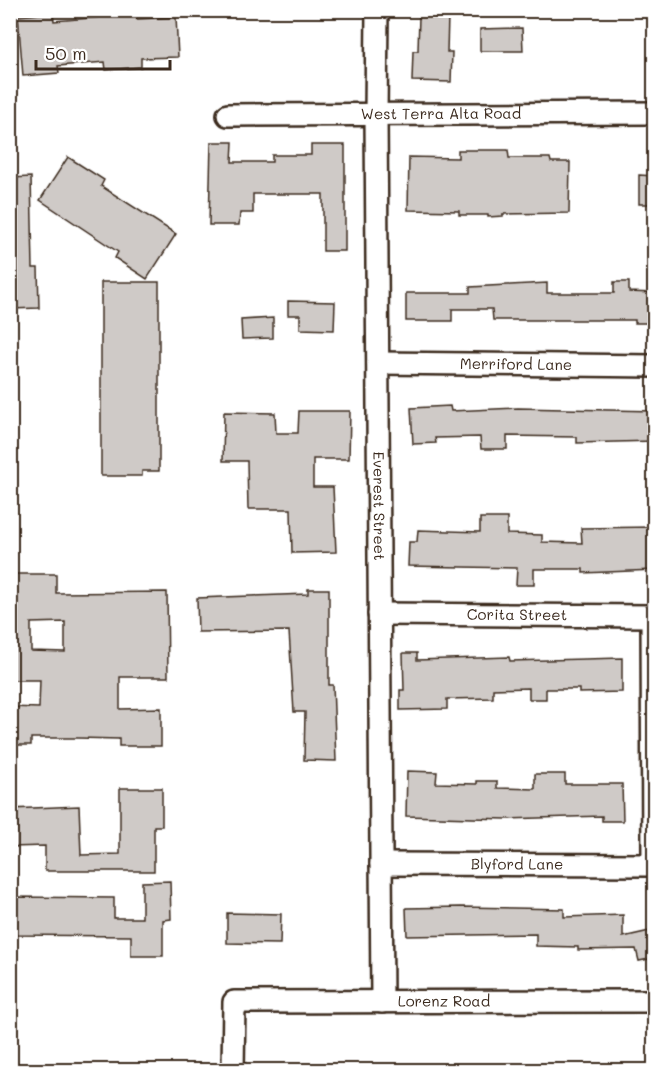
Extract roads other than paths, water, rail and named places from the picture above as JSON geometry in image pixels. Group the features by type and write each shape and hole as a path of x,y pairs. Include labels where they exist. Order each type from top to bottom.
{"street":[{"name":"Everest Street","path":"377,10 382,1002"},
{"name":"West Terra Alta Road","path":"228,115 654,114"},
{"name":"Merriford Lane","path":"378,363 654,366"},
{"name":"Corita Street","path":"379,614 653,616"},
{"name":"Blyford Lane","path":"381,864 653,865 653,616"},
{"name":"Lorenz Road","path":"233,1071 234,1002 654,1001"}]}
